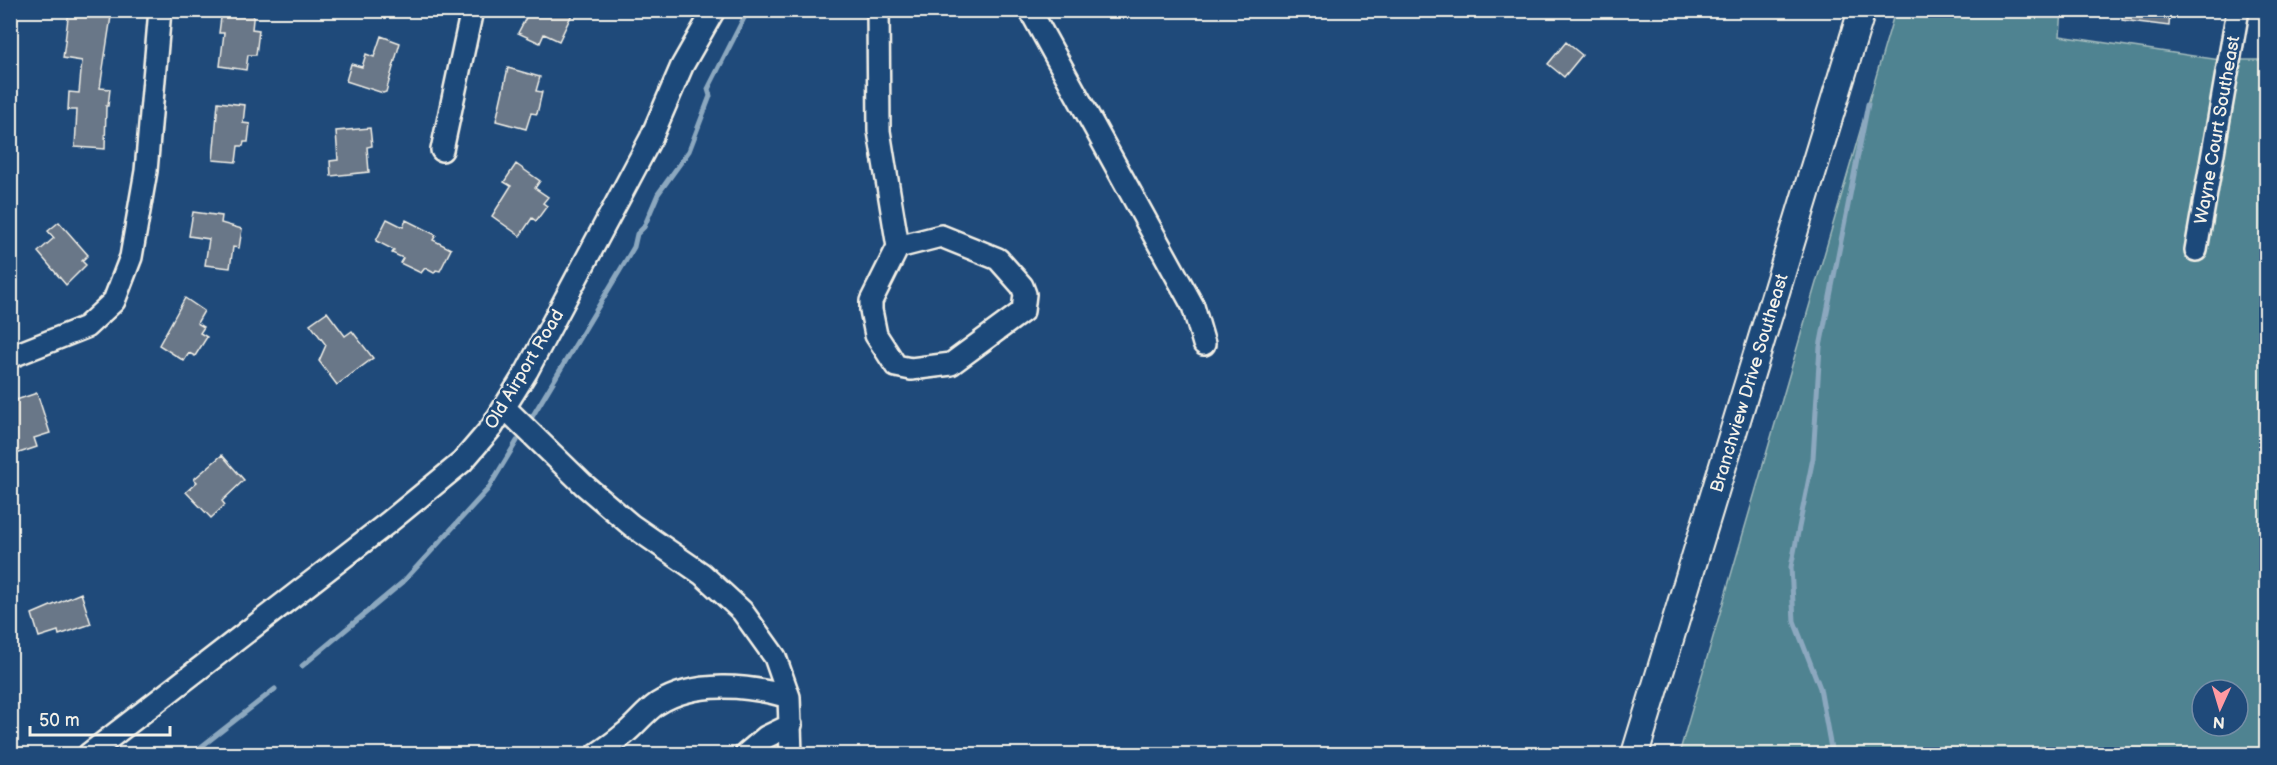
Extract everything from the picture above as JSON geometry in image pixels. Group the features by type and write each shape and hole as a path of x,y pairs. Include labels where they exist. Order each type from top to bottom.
{"main road":[{"name":"Branchview Drive Southeast","path":"1635,754 1862,10"}],"street":[{"path":"10,357 86,327 114,301 131,257 146,171 160,10"},
{"path":"442,150 472,10"},
{"name":"Old Airport Road","path":"89,754 275,612 462,462 505,408 651,138 682,66 714,10"},
{"path":"879,10 879,132 898,247 872,301 871,310 876,335 896,366 911,369 951,363 1023,311 1025,294 1022,286 998,259 941,236 898,247"},
{"path":"1029,10 1193,306 1204,344"},
{"name":"Wayne Court Southeast","path":"2196,250 2238,10"},
{"path":"505,408 582,484 631,525 702,574 742,611 775,657 789,697 791,754"},
{"path":"597,754 623,736 657,704 685,692 705,688 733,688 766,690 789,697"},
{"path":"746,754 766,737 791,725"}],"green space":[{"path":"1895,11 2062,11 2060,36 2220,60 2266,60 2266,754 1679,754"}],"building":[{"path":"69,10 112,10 100,88 110,89 108,106 106,106 105,149 75,147 77,110 68,110 69,92 79,93 82,61 63,58"},
{"path":"222,10 254,10 252,29 259,30 256,55 248,55 246,70 220,66 224,33 219,33"},
{"path":"530,10 574,10 559,41 544,34 540,43 518,33"},
{"path":"2122,10 2170,10 2169,26 2122,20"},
{"path":"381,36 400,43 386,92 383,93 346,81 351,64 362,67 366,54 374,57"},
{"path":"1566,42 1582,55 1564,77 1548,64"},
{"path":"508,68 540,77 536,91 542,92 537,114 531,113 526,129 496,121"},
{"path":"218,102 245,105 243,123 250,124 248,142 244,142 243,146 238,146 236,162 213,160"},
{"path":"370,128 372,146 367,147 369,172 331,176 330,161 338,160 336,131"},
{"path":"516,164 540,181 535,188 548,197 543,203 547,206 536,221 532,218 520,236 492,216 511,186 504,182"},
{"path":"193,212 222,216 221,223 242,229 239,248 233,247 230,268 205,265 209,239 189,236"},
{"path":"387,219 403,227 406,220 436,235 433,240 451,249 440,271 436,270 434,273 425,268 421,273 400,263 403,258 392,253 394,250 376,241"},
{"path":"59,222 88,255 82,261 86,265 66,285 38,252 54,238 48,231"},
{"path":"185,298 204,311 197,323 204,327 200,333 207,337 195,356 189,353 184,361 159,345"},
{"path":"327,312 345,336 352,331 373,358 337,385 319,361 326,345 310,324"},
{"path":"37,393 50,433 34,438 37,447 16,454 10,435 10,402"},
{"path":"222,455 244,480 222,501 225,505 211,518 186,492 197,482 194,479"},
{"path":"81,593 91,624 59,635 58,631 39,637 32,614"}],"waterway":[{"path":"529,422 634,247 637,234 644,227 658,194 689,151 710,96 708,89 748,10"},
{"path":"1832,754 1820,688 1794,621 1791,567 1813,458 1820,347 1868,104"},
{"path":"302,666 403,582 488,489 517,441"},
{"path":"192,754 275,689"}]}
